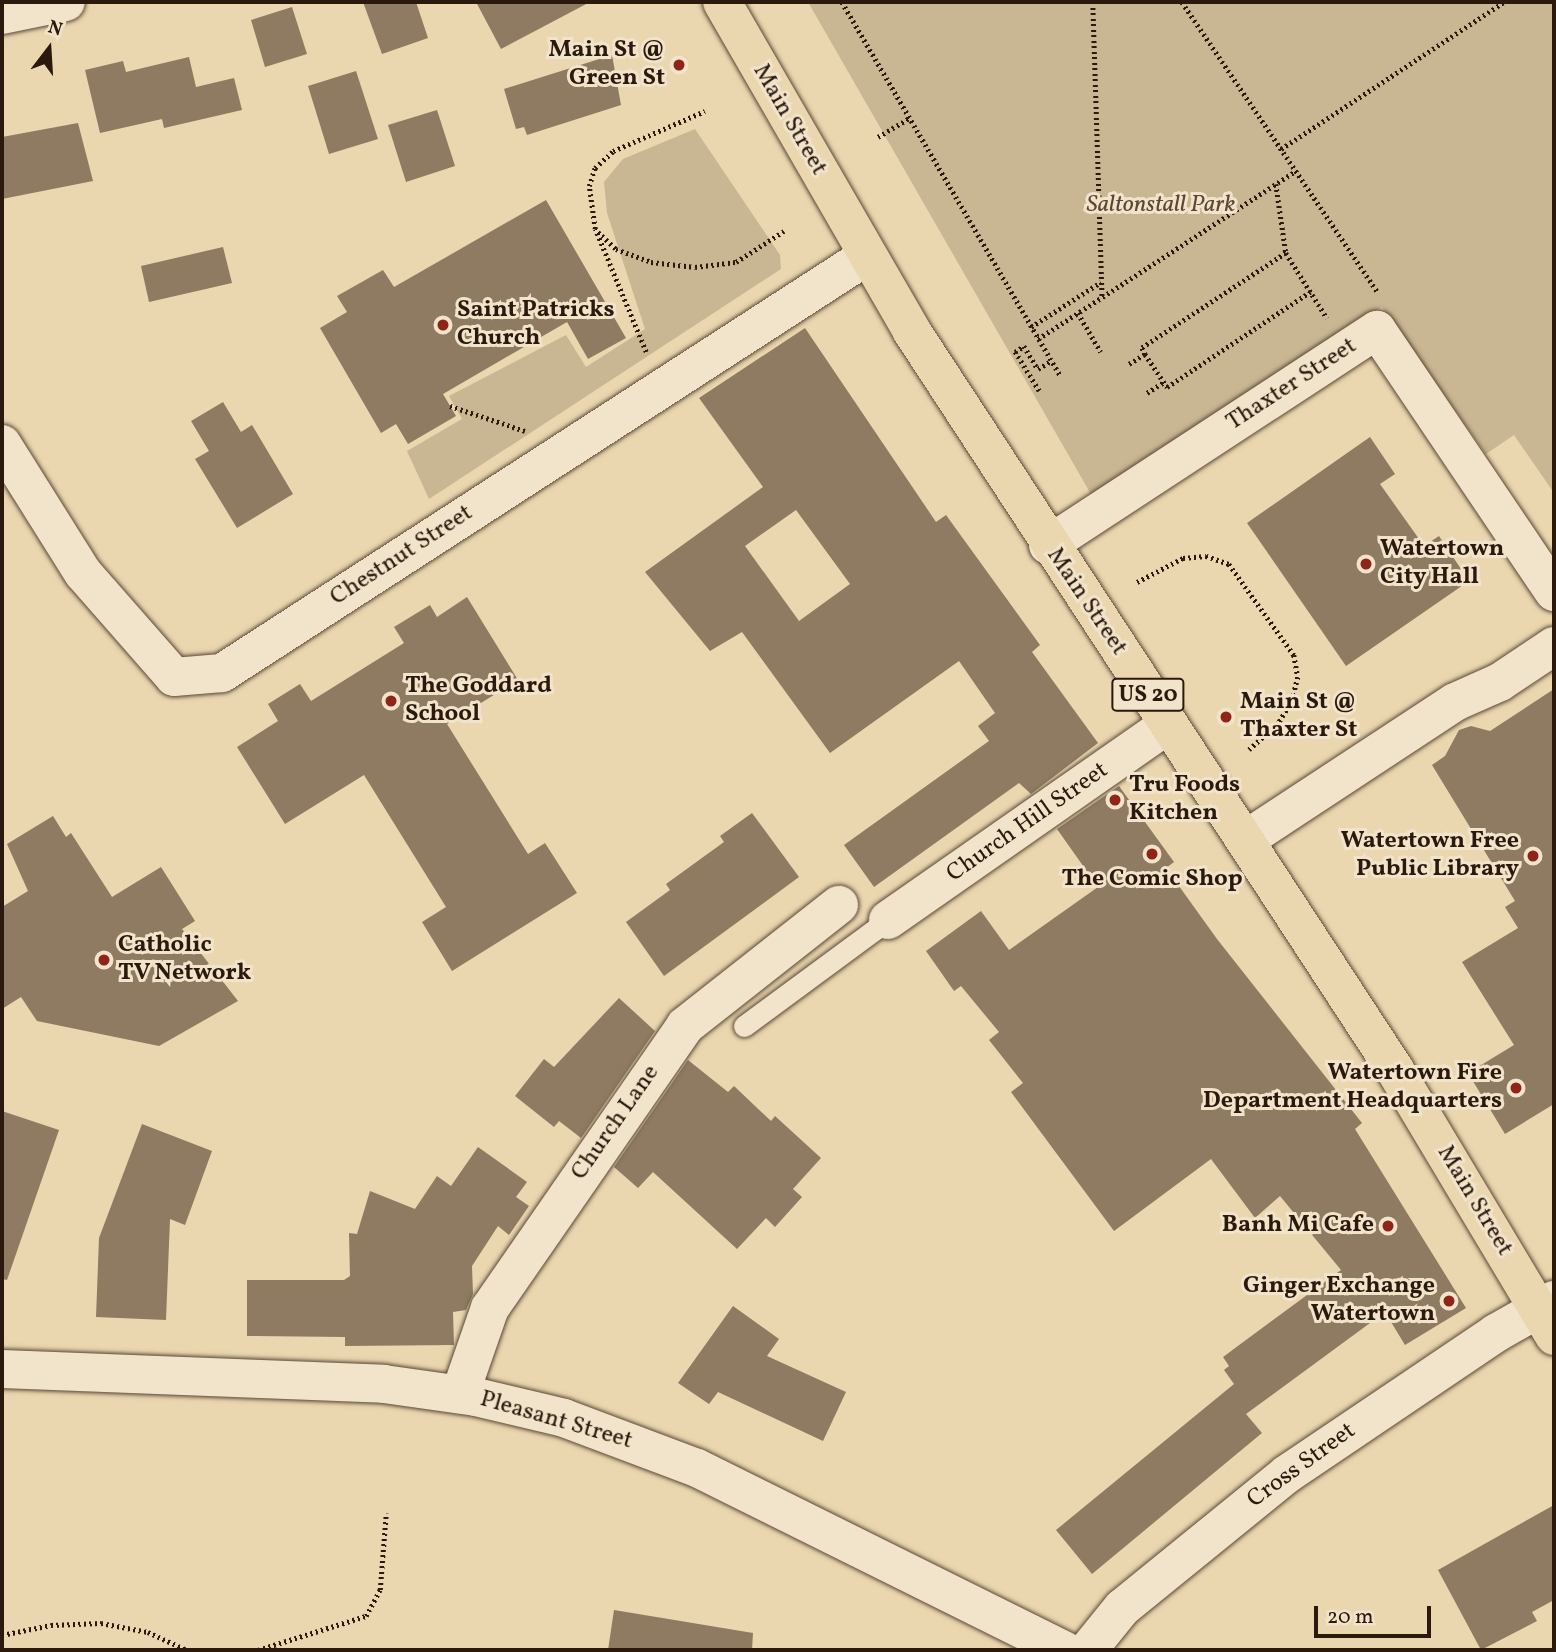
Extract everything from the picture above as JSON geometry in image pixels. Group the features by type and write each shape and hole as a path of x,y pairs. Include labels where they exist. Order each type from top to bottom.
{"main road":[{"name":"Main Street","path":"722,2 867,256 1048,545 1395,1070 1549,1315"}],"street":[{"path":"2,15 66,2"},
{"name":"Chestnut Street","path":"2,444 83,573 174,677 222,673 867,256"},
{"name":"Thaxter Street","path":"1048,545 1377,330 1554,593"},
{"path":"1245,840 1455,702 1500,682 1554,646"},
{"name":"Church Hill Street","path":"888,920 1168,725"},
{"name":"Church Lane","path":"460,1394 472,1348 490,1308 685,1026 839,905"},
{"name":"Cross Street","path":"1088,1650 1122,1608 1287,1474 1549,1315"},
{"name":"Pleasant Street","path":"2,1369 302,1379 460,1394 589,1426 697,1468 1064,1650"}],"lane":[{"path":"744,1026 888,920"}],"path":[{"path":"842,2 1061,377"},
{"path":"1093,2 1102,297"},
{"path":"1182,2 1383,300"},
{"path":"1281,149 1504,2"},
{"path":"652,365 595,229 589,186 595,168 613,151 705,111"},
{"path":"878,136 910,118"},
{"path":"1038,339 1296,171"},
{"path":"1276,184 1286,253 1329,321"},
{"path":"595,229 616,249 651,262 695,267 736,262 784,231"},
{"path":"1286,253 1142,348 1145,354 1167,387 1310,292"},
{"path":"1031,327 1102,281"},
{"path":"1078,313 1101,352"},
{"path":"1039,391 1014,352 1024,346 1038,369 1051,361"},
{"path":"1129,364 1145,354"},
{"path":"1147,393 1164,382"},
{"path":"450,406 477,411 538,438"},
{"path":"1137,582 1182,558 1206,556 1229,564 1294,655 1298,677 1292,701 1279,723 1249,750"},
{"path":"258,1650 366,1616 380,1590 386,1513"},
{"path":"2,1635 51,1625 101,1623 148,1632 187,1650"}],"green space":[{"name":"Saltonstall Park","path":"808,2 1554,2 1554,493 1514,435 1486,454 1382,307 1092,496"},
{"path":"695,129 780,255 781,269 429,499 407,451 462,419 449,396 566,335 586,367 645,329 607,213 604,182 623,159"}],"building":[{"path":"363,2 416,2 428,38 382,54"},
{"path":"476,2 590,2 501,49"},
{"path":"292,7 307,54 265,67 251,20"},
{"path":"612,55 621,105 527,135 524,127 516,129 504,89"},
{"path":"189,57 196,87 234,78 242,110 164,128 162,119 100,133 85,70 123,61 126,72"},
{"path":"356,71 378,139 329,154 308,86"},
{"path":"437,110 455,166 406,182 388,125"},
{"path":"78,123 93,181 2,199 2,137"},
{"name":"Saint Patricks Church","path":"546,200 626,338 588,359 567,322 443,394 456,416 408,444 396,424 381,433 320,328 347,312 337,296 383,270 394,287"},
{"path":"223,247 232,283 149,302 141,266"},
{"path":"805,328 936,522 946,515 1040,645 1032,652 1098,743 1031,794 1019,783 874,887 844,845 989,741 978,726 995,713 959,661 830,753 742,632 710,651 645,572 763,487 699,398","holes":["796,510 850,584 799,621 745,546"]},
{"path":"223,402 241,432 252,425 293,494 237,528 195,459 209,451 191,421"},
{"name":"Watertown City Hall","path":"1370,437 1395,474 1380,484 1424,546 1439,536 1469,581 1346,666 1247,523"},
{"path":"467,597 518,680 447,724 528,854 545,843 577,893 452,971 422,922 446,907 364,775 285,824 237,747 278,721 268,704 300,684 311,701 404,643 394,627 430,605 437,617"},
{"name":"Watertown Free Public Library","path":"1554,689 1554,1104 1505,1134 1468,1073 1514,1045 1462,962 1518,928 1505,907 1515,901 1432,765 1445,756 1459,730 1471,726 1490,731"},
{"path":"1119,786 1174,862 1166,868 1217,939 1362,1123 1355,1129 1466,1308 1405,1345 1385,1312 1246,1414 1262,1433 1092,1574 1056,1530 1234,1384 1224,1370 1229,1366 1223,1357 1341,1270 1280,1196 1255,1218 1211,1159 1114,1231 1011,1092 1023,1083 989,1040 999,1032 961,986 954,991 926,951 981,911 1009,950 1098,887 1057,829"},
{"path":"752,813 799,877 664,976 626,922 670,890 666,884 724,842 720,836"},
{"name":"Catholic TV Network","path":"53,816 66,837 71,833 112,897 161,867 195,921 182,929 238,1001 159,1046 37,1021 21,997 2,1009 2,907 28,891 7,844"},
{"path":"619,998 655,1031 581,1138 559,1121 554,1127 515,1096 544,1059 554,1067"},
{"path":"688,1060 728,1092 734,1086 771,1121 775,1116 821,1158 793,1189 802,1197 775,1227 766,1218 737,1249 653,1172 638,1188 614,1167"},
{"path":"2,1111 59,1130 7,1280 2,1279"},
{"path":"142,1124 212,1151 185,1225 170,1219 166,1320 96,1317 99,1238"},
{"path":"478,1147 527,1182 516,1197 529,1206 509,1235 498,1226 472,1266 473,1294 466,1310 453,1312 454,1345 345,1346 345,1337 247,1336 247,1280 344,1280 350,1276 349,1233 357,1234 370,1191 415,1209 437,1176 451,1186"},
{"path":"733,1306 779,1339 767,1356 846,1392 823,1441 718,1392 709,1404 678,1383"},
{"path":"1554,1505 1554,1600 1532,1612 1537,1621 1481,1650 1438,1570"},
{"path":"614,1610 753,1633 752,1650 608,1650"}],"place":[{"name":"Main St @ Green St","path":"679,65"},
{"name":"Saint Patricks Church","path":"443,325"},
{"name":"Watertown City Hall","path":"1366,564"},
{"name":"The Goddard School","path":"391,701"},
{"name":"Main St @ Thaxter St","path":"1226,717"},
{"name":"Tru Foods Kitchen","path":"1115,800"},
{"name":"The Comic Shop","path":"1152,854"},
{"name":"Watertown Free Public Library","path":"1533,856"},
{"name":"Catholic TV Network","path":"104,960"},
{"name":"Watertown Fire Department Headquarters","path":"1516,1088"},
{"name":"Banh Mi Cafe","path":"1388,1226"},
{"name":"Ginger Exchange Watertown","path":"1449,1301"}]}
